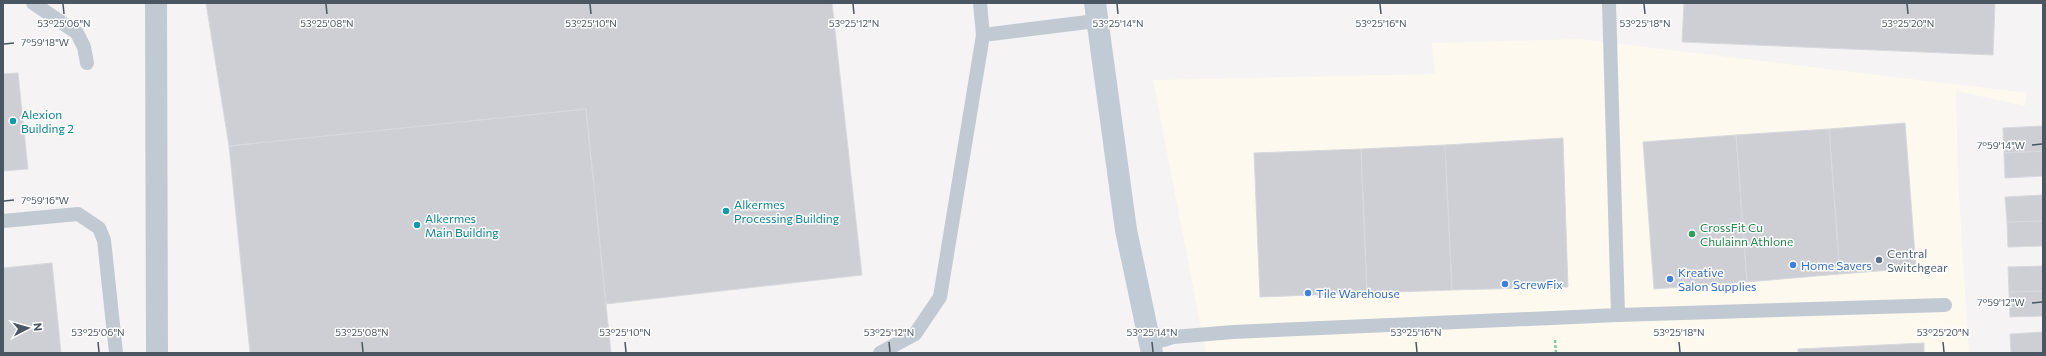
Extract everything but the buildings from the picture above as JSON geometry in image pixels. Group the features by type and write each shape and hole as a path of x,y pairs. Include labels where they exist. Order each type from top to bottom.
{"main road":[{"path":"1096,12 1126,230 1151,349"}],"street":[{"path":"156,3 157,353"}],"lane":[{"path":"33,3 77,33 84,47 87,64"},
{"path":"880,353 915,334 940,297 983,35 980,3"},
{"path":"1609,3 1618,315"},
{"path":"983,35 1096,12"},
{"path":"3,221 78,214 99,228 104,240 116,353"},
{"path":"1151,349 1173,337 1233,332 1618,315 1945,305"}],"shaded area":[{"path":"1580,39 2027,93 2025,106 1956,91 1958,179 1969,353 1206,353 1153,80 1435,74 1432,43"}],"place":[{"name":"Alexion Building 2","path":"13,121"},
{"name":"Alkermes Processing Building","path":"726,211"},
{"name":"Alkermes Main Building","path":"417,225"},
{"name":"CrossFit Cu Chulainn Athlone","path":"1692,234"},
{"name":"Central Switchgear","path":"1879,260"},
{"name":"Home Savers","path":"1793,265"},
{"name":"Kreative Salon Supplies","path":"1670,279"},
{"name":"ScrewFix","path":"1505,284"},
{"name":"Tile Warehouse","path":"1308,293"}]}
